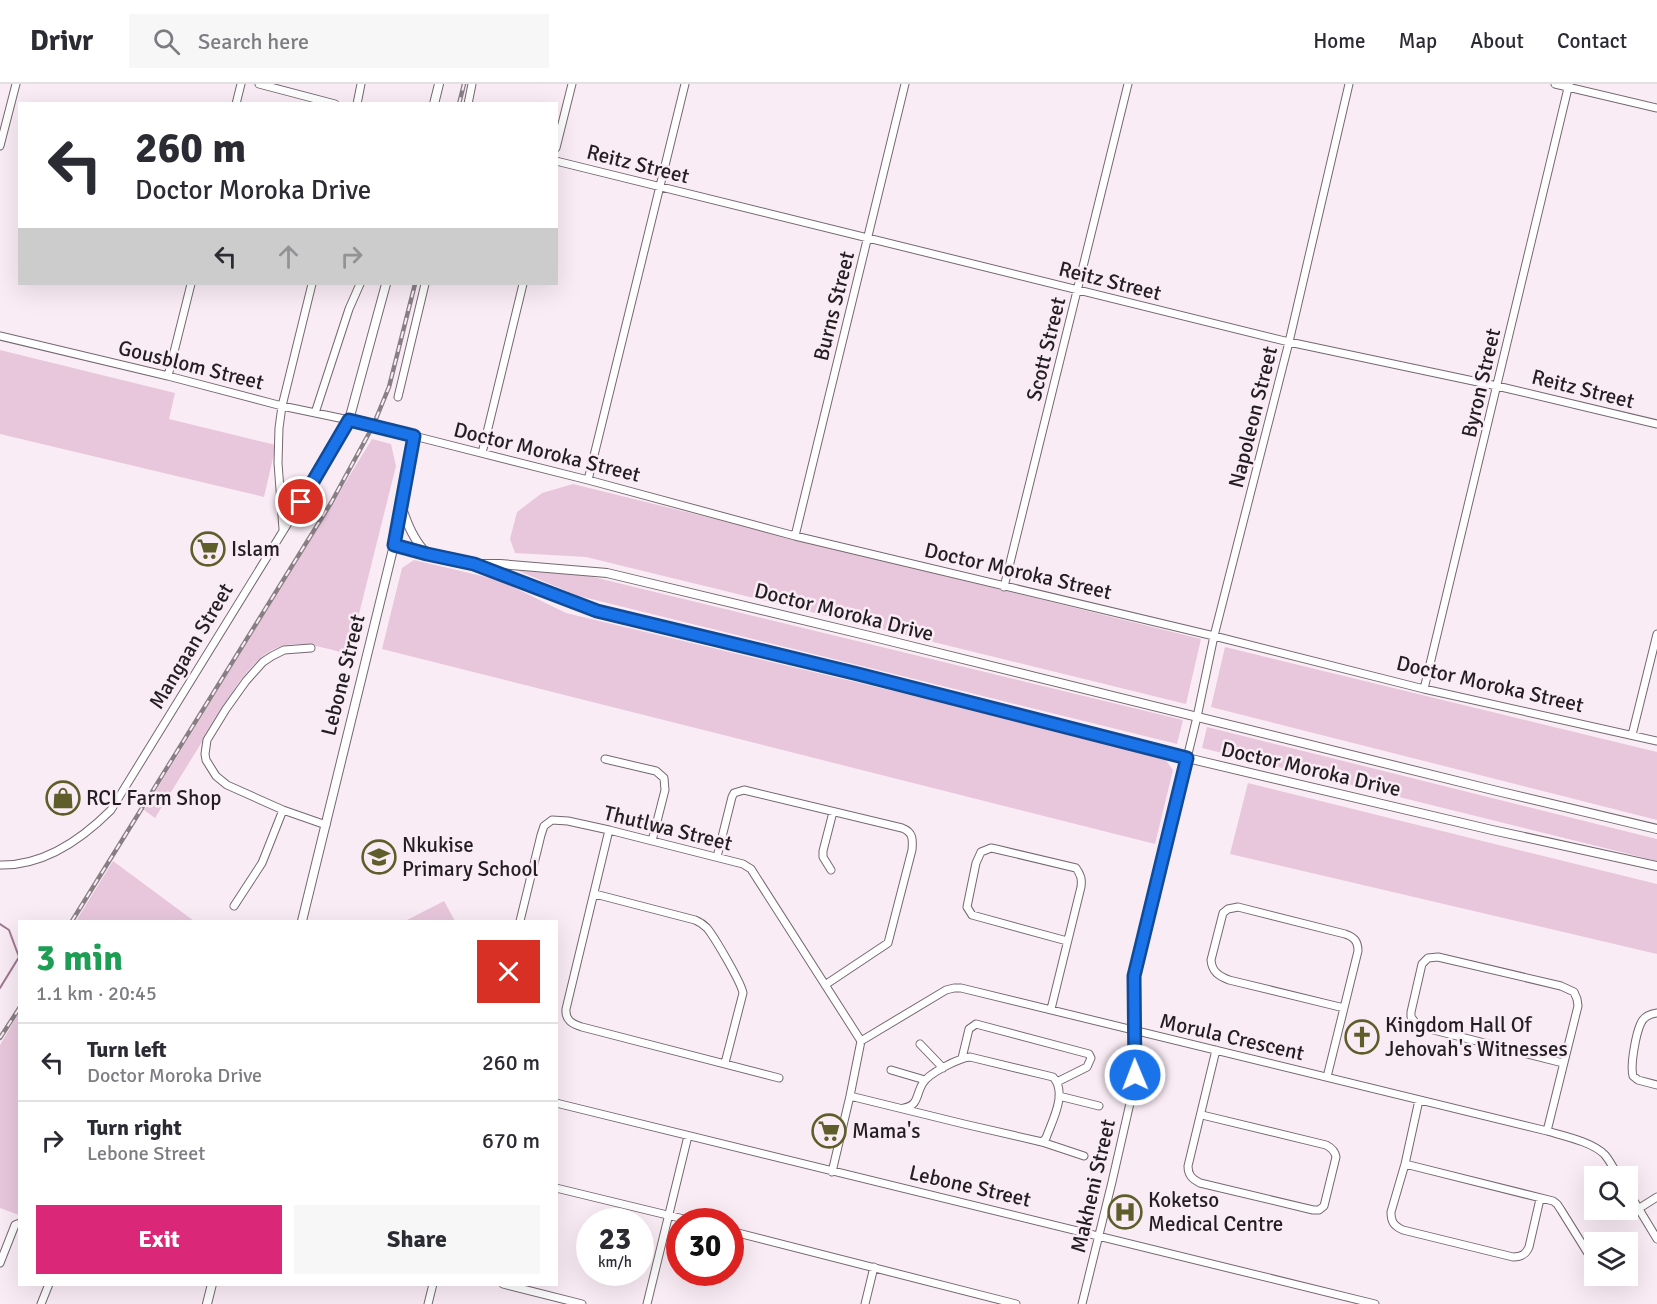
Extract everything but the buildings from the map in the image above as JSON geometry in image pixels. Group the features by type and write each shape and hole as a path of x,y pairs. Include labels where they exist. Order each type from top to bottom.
{"street":[{"path":"0,146 16,84"},
{"path":"236,102 241,84"},
{"path":"259,84 327,102"},
{"path":"358,102 362,84"},
{"path":"434,102 439,84"},
{"path":"468,102 472,84"},
{"path":"558,140 572,84"},
{"path":"588,480 685,84"},
{"name":"Burns Street","path":"795,536 905,84"},
{"name":"Scott Street","path":"1004,587 1128,84"},
{"name":"Napoleon Street","path":"1187,758 1214,636 1289,342 1349,84"},
{"path":"1555,84 1657,108"},
{"name":"Byron Street","path":"1424,689 1568,86"},
{"name":"Reitz Street","path":"558,162 1289,342 1497,386 1657,424"},
{"path":"168,376 191,285"},
{"path":"283,529 278,463 279,428 282,406 312,285"},
{"path":"315,413 349,309 360,285"},
{"name":"Mangaan Street","path":"0,865 10,865 53,853 76,841 95,827 111,810 349,420 386,285"},
{"path":"398,397 425,285"},
{"path":"482,453 523,285"},
{"name":"Gousblom Street","path":"0,336 282,406 373,426"},
{"name":"Doctor Moroka Street","path":"373,426 588,480 795,536 1214,636 1424,689 1657,741"},
{"name":"Lebone Street","path":"302,920 394,545 414,436"},
{"path":"402,506 410,531 427,554"},
{"name":"Doctor Moroka Drive","path":"394,545 474,564 597,611 1187,758 1492,830 1657,866"},
{"name":"Doctor Moroka Drive","path":"474,564 606,573 1657,829"},
{"path":"1632,735 1657,634"},
{"path":"311,648 284,650 263,662 246,681 207,740 206,760 220,780 244,794 326,825"},
{"name":"Makheni Street","path":"1082,1304 1133,1090 1135,1075 1134,976 1187,758"},
{"path":"605,759 656,771 664,778 665,790 652,840"},
{"path":"717,856 732,797 739,791 750,790 907,830 911,834 913,845 888,943 825,985"},
{"path":"234,906 262,863 283,810"},
{"path":"831,870 823,857 823,851 833,812"},
{"name":"Thutlwa Street","path":"520,920 541,835 547,823 552,820 559,819 609,830 743,864 750,869 861,1041"},
{"path":"609,830 566,1009 565,1015 569,1021 582,1027 779,1078"},
{"path":"1051,1009 1082,879 1080,873 1076,868 996,849 991,848 981,852 967,907 972,915 1067,941"},
{"path":"594,894 700,922 709,931 740,983 743,993 725,1063"},
{"path":"1327,1077 1344,1008 1358,951 1356,940 1352,937 1238,907 1228,909 1223,913 1211,960 1211,966 1217,974 1229,980 1344,1008"},
{"path":"1547,1131 1578,1006 1574,992 1561,986 1438,957 1428,958 1422,964 1411,1012 1411,1017 1418,1026 1563,1063"},
{"name":"Morula Crescent","path":"861,1041 946,990 961,988 1547,1131 1600,1151 1612,1166"},
{"path":"1657,1013 1648,1015 1641,1023 1631,1065 1633,1076 1638,1080 1657,1085"},
{"path":"962,1058 969,1029 976,1024 1091,1056 1085,1069 1057,1082"},
{"path":"832,1172 861,1041"},
{"path":"920,1044 943,1068"},
{"path":"1202,1115 1331,1147 1336,1157 1324,1206 1319,1210 1313,1210 1195,1181 1188,1172 1216,1050"},
{"path":"904,1108 917,1100 925,1080 962,1058 970,1057 997,1063 1053,1077 1057,1082 1059,1096 1046,1138 1042,1142"},
{"path":"891,1070 925,1080"},
{"path":"850,1096 1042,1142 1084,1156"},
{"path":"1059,1096 1099,1106"},
{"path":"1419,1100 1405,1164 1391,1212 1393,1224 1402,1230 1519,1257 1527,1252 1529,1247 1540,1199"},
{"name":"Lebone Street","path":"558,1104 1375,1304"},
{"path":"672,1208 688,1136"},
{"path":"1405,1164 1557,1204 1584,1247"},
{"path":"558,1188 666,1214"},
{"path":"1657,1197 1638,1209 1657,1239"},
{"path":"0,1263 15,1225 18,1224"},
{"path":"647,1304 666,1230"},
{"path":"744,1234 1016,1304"},
{"path":"865,1304 874,1267"},
{"path":"41,1304 47,1286"},
{"path":"207,1304 212,1286"},
{"path":"428,1304 432,1286"},
{"path":"511,1286 582,1304"}],"shaded area":[{"path":"0,350 175,393 169,419 276,445 264,497 0,434"},
{"path":"372,439 391,444 396,466 349,654 299,644 280,647 261,657 239,682 155,818 144,810"},
{"path":"573,484 1201,639 1186,704 586,557 515,553 510,539 517,512 542,493"},
{"path":"414,560 499,580 566,613 1162,755 1173,770 1155,844 382,649 402,568"},
{"path":"516,570 585,575 1183,720 1177,744 579,596"},
{"path":"1225,647 1657,752 1657,820 1211,707"},
{"path":"1207,727 1657,839 1657,861 1202,748"},
{"path":"1248,783 1657,884 1657,954 1230,854"},
{"path":"113,861 193,920 77,920"},
{"path":"444,901 454,920 407,920"},
{"path":"18,1015 18,1215 0,1208 0,1045"}],"waterway":[{"path":"0,924 9,930 18,954"},
{"path":"0,988 18,959"}],"railway":[{"path":"460,102 464,84"},
{"path":"73,920 331,503 373,426 389,387 415,285"},
{"path":"0,1038 18,1010"}],"place":[{"name":"Islam","path":"208,549"},
{"name":"RCL Farm Shop","path":"63,798"},
{"name":"Nkukise Primary School","path":"379,857"},
{"name":"Kingdom Hall Of Jehovah's Witnesses","path":"1362,1037"},
{"name":"Mama's","path":"829,1131"},
{"name":"Koketso Medical Centre","path":"1125,1212"}],"route":[{"path":"301,502 349,420 414,436 394,545 474,564 597,611 858,674 1187,758 1134,976 1135,1075"}]}
